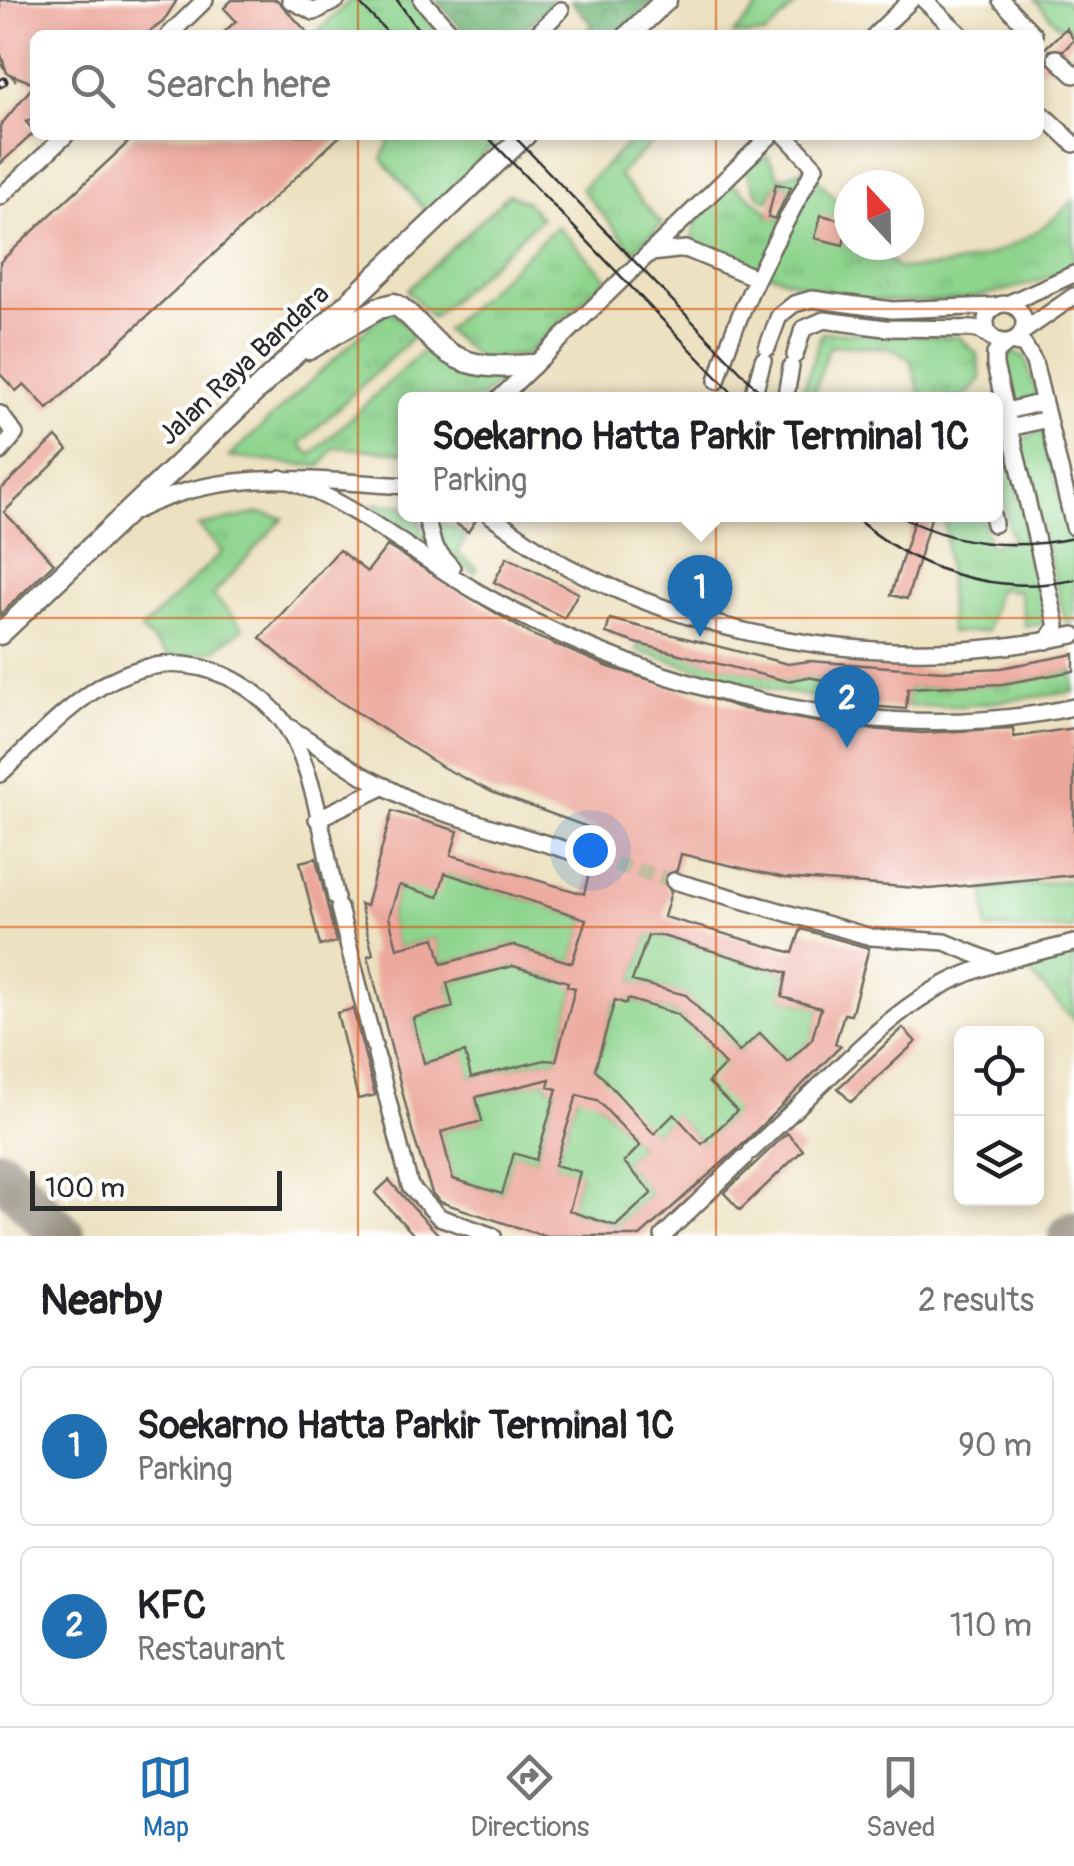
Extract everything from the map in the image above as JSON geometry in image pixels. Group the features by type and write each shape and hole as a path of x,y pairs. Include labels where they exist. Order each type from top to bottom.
{"main road":[{"path":"635,30 666,0"},
{"name":"Jalan Raya Bandara","path":"0,634 520,140"},
{"path":"291,358 349,330 386,304 400,306 438,346 479,367 531,365"}],"street":[{"path":"174,30 205,0"},
{"path":"290,0 314,12 337,0"},
{"path":"422,0 448,30"},
{"path":"880,30 911,0"},
{"path":"924,0 956,30"},
{"path":"1001,0 1030,30"},
{"path":"541,30 561,10"},
{"path":"1056,58 1074,75"},
{"path":"1044,116 1074,144"},
{"path":"0,196 61,140"},
{"path":"506,392 766,140"},
{"path":"716,381 728,338 815,167 789,140"},
{"path":"643,256 663,249 686,249 756,278"},
{"path":"754,392 779,316 794,304 812,299 892,310 1001,305 1074,274"},
{"path":"993,392 995,354 1074,296"},
{"path":"1001,305 1022,314 1016,338"},
{"path":"992,338 986,322 1001,305"},
{"path":"786,392 803,329 824,320 885,328 978,328 992,338 1016,338 1031,355 1074,527"},
{"path":"1008,419 1045,410"},
{"path":"1003,411 1057,626 1047,641"},
{"path":"0,414 14,434 0,452"},
{"path":"281,478 342,502 472,589 612,656 765,702 928,723 1011,718 1074,707"},
{"path":"120,519 189,489 224,480 281,478 398,486"},
{"path":"428,522 440,557 472,589"},
{"path":"503,522 592,579 646,600 758,633 883,652 930,653 1074,635"},
{"path":"0,774 105,680 142,666 181,665 218,673 252,692 286,725 422,806 593,858"},
{"path":"286,725 301,758 398,1156 410,1186 438,1217 493,1236"},
{"path":"317,819 384,786"},
{"path":"674,881 871,937 945,942 996,962"},
{"path":"662,1236 853,1054 923,994 996,962 1074,943"}],"path":[{"path":"0,63 18,82"}],"green space":[{"path":"350,0 411,0 439,30 320,30"},
{"path":"436,0 554,0 524,30 463,30"},
{"path":"570,0 653,0 622,30 588,30 593,25"},
{"path":"766,0 801,0 770,30 738,30"},
{"path":"1035,0 1065,0 1074,9 1074,27 1058,25"},
{"path":"390,140 496,140 429,215 382,159"},
{"path":"631,140 655,140 618,175 662,224 634,251 581,189"},
{"path":"768,156 780,179 807,167 834,197 834,260 890,260 897,268 970,261 1036,232 1074,200 1074,263 1031,283 960,299 881,301 807,286 692,242 700,216 732,183 769,212 768,217 783,220 791,187 776,184 768,201 757,194 745,167"},
{"path":"509,194 525,201 541,218 432,318 407,290"},
{"path":"557,226 607,278 525,355 478,358 445,330"},
{"path":"388,309 416,334 300,444 311,455 426,348 470,372 503,377 487,392 398,392 398,452 334,447 321,467 229,457"},
{"path":"822,332 959,337 977,354 981,379 969,392 920,392 910,359 890,348 834,345 828,350 814,392 803,392"},
{"path":"1012,352 1025,357 1038,398 1012,404 1002,362"},
{"path":"1003,423 1050,623 1025,626 1019,591 997,589 987,631 950,633 945,522 984,522 989,546 1012,539 1003,502"},
{"path":"1042,431 1074,546 1074,622 1066,624 1019,440"},
{"path":"373,504 398,506 398,522 420,522 426,546 421,546"},
{"path":"259,513 283,518 213,595 244,628 214,650 170,658 141,630 222,552 199,526"},
{"path":"434,522 444,522 467,535 457,553 477,568 474,573 449,554"},
{"path":"639,644 787,681 808,677 833,682 831,699 771,690 637,651"},
{"path":"1074,671 1074,692 961,706 906,706 908,688 1003,684"},
{"path":"445,873 586,919 572,963 513,945 442,964 435,938 397,948 389,917 399,885"},
{"path":"1074,880 1074,929 987,929 985,889"},
{"path":"659,935 787,973 782,997 821,1008 812,1039 788,1062 761,1033 739,1052 686,995 632,981 648,936"},
{"path":"1074,954 1074,1020 1024,967"},
{"path":"513,966 568,982 575,988 556,1061 545,1060 471,1078 464,1053 424,1063 413,1018 453,1007 447,983"},
{"path":"628,999 677,1014 725,1065 737,1111 703,1144 674,1115 654,1134 593,1075 615,1000"},
{"path":"545,1080 548,1087 557,1089 536,1160 514,1153 502,1194 453,1179 441,1132 482,1121 476,1097"},
{"path":"577,1095 592,1095 640,1146 624,1162 652,1193 616,1225 569,1211 580,1173 555,1165"}],"building":[{"path":"0,0 177,0 163,22 152,30 30,30 30,82 7,73 0,52"},
{"path":"232,0 277,0 305,30 226,30 236,21 224,8"},
{"path":"1066,28 1074,40 1064,50 1049,50 1044,68 1044,49"},
{"path":"30,90 30,120 26,122 30,137 0,164 0,126"},
{"path":"131,140 336,140 48,409 24,384 16,391 0,374 0,262"},
{"path":"776,184 791,187 775,219 768,217"},
{"path":"821,215 834,218 834,243 815,238"},
{"path":"56,437 68,450 4,512 54,563 0,615 0,490"},
{"path":"454,522 475,522 468,532"},
{"path":"914,522 930,522 907,599 891,595"},
{"path":"387,546 530,634 609,667 744,709 845,727 922,733 1013,728 1014,737 1074,728 1074,875 930,889 785,878 681,854 677,870 663,879 671,892 664,917 793,953 801,929 869,948 851,1015 844,1014 835,1044 841,1046 740,1147 640,1236 544,1236 440,1202 432,1193 414,1138 368,956 373,954 360,904 366,906 392,811 458,831 451,855 584,894 590,869 600,867 604,856 595,847 599,831 494,793 444,768 317,687 260,638 339,550 367,572","holes":["445,873 586,919 572,963 513,945 442,964 435,938 397,948 389,917 399,885 438,897","659,935 787,973 782,997 821,1008 812,1039 788,1062 760,1033 739,1052 686,995 632,981 648,936","513,966 568,982 567,986 575,988 556,1061 545,1060 471,1078 465,1052 424,1063 413,1018 453,1007 447,983","628,999 677,1014 725,1065 708,1082 737,1111 702,1144 674,1114 654,1134 595,1069 615,1000 626,1004","550,1079 548,1087 557,1089 536,1160 514,1153 502,1194 453,1179 441,1132 482,1121 476,1097","577,1095 597,1100 640,1146 624,1162 652,1193 616,1226 569,1211 580,1172 555,1165"]},
{"path":"507,557 578,593 564,618 494,582"},
{"path":"610,619 788,664 810,661 942,671 1001,668 1074,654 1074,671 1003,684 908,688 906,709 855,705 856,701 831,699 833,682 808,677 787,681 606,633"},
{"path":"316,858 336,942 320,946 300,862"},
{"path":"353,1009 375,1095 358,1099 337,1013"},
{"path":"903,1028 916,1042 851,1102 838,1088"},
{"path":"787,1133 803,1150 740,1210 724,1193"},
{"path":"389,1180 440,1236 415,1236 375,1193"}],"taxiway":[{"path":"0,1171 63,1236"}],"tunnel":[{"path":"593,858 674,881"}],"tram line":[{"path":"356,0 385,30"},
{"path":"397,0 418,30"},
{"path":"491,140 731,392"},
{"path":"518,140 760,392"},
{"path":"861,522 900,550 955,574 1013,584 1074,580"},
{"path":"913,522 939,533 983,543 1028,544 1074,538"}],"railway":[{"path":"0,84 4,81"}],"place":[{"name":"Soekarno Hatta Parkir Terminal 1C","path":"700,637"},
{"name":"KFC","path":"847,748"}]}
